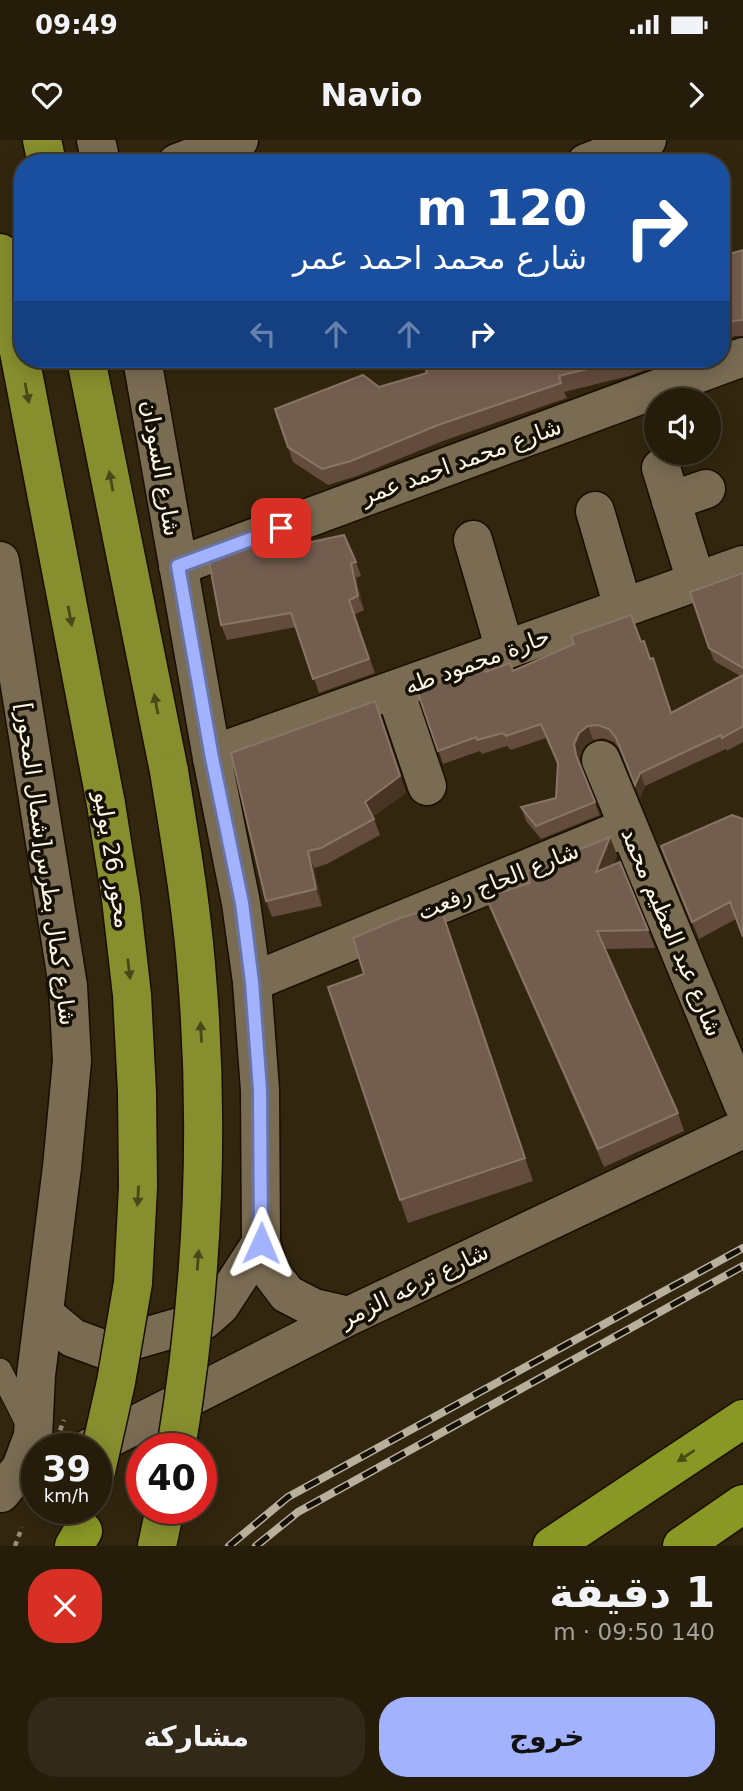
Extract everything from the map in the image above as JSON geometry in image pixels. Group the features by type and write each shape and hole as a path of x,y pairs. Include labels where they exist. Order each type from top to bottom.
{"highway":[{"name":"محور 26 يوليو","path":"0,253 14,326"},
{"name":"محور 26 يوليو","path":"22,368 106,804 132,995 138,1187 133,1283 105,1433"},
{"path":"88,368 169,771 197,975 203,1077 203,1181 187,1384 179,1433"},
{"path":"552,1546 743,1419"},
{"path":"682,1546 743,1504"},
{"path":"156,1546 161,1524"}],"street":[{"path":"201,154 239,140"},
{"path":"610,154 647,140"},
{"name":"شارع السودان","path":"144,368 212,758 242,903 252,982 260,1090 261,1243 269,1270 287,1294 314,1308 349,1316"},
{"name":"شارع محمد احمد عمر","path":"178,566 713,368"},
{"path":"679,486 696,581"},
{"path":"595,511 623,607"},
{"path":"473,540 505,650"},
{"name":"شارع كمال بطرس[شمال المحور]","path":"0,561 68,986 72,1061 62,1167 36,1374 33,1433"},
{"name":"حارة محمود طه","path":"212,758 231,748 743,565"},
{"path":"395,691 427,786"},
{"name":"شارع عبد العظيم محمد","path":"601,760 743,1104"},
{"name":"شارع الحاج رفعت","path":"252,982 628,827"},
{"name":"شارع ترعه الزمر","path":"112,1437 349,1316 743,1129"},
{"path":"44,1314 73,1338 103,1349 204,1320 220,1306 261,1243"},
{"name":"شارع كمال بطرس[شمال المحور]","path":"1,1494 21,1468"},
{"path":"1,1494 21,1483"}],"lane":[{"path":"0,1370 32,1433"}],"building":[{"path":"743,250 743,320 730,321 730,254"},
{"path":"591,368 559,376 561,383 438,425 351,461 322,469 288,447 275,409 363,375 379,387 427,373 426,370"},
{"path":"344,535 356,562 351,563 358,596 349,600 369,659 313,679 291,613 221,625 209,561 277,536 279,549"},
{"path":"743,573 743,668 709,648 690,592"},
{"path":"631,615 641,642 644,641 650,659 653,658 671,713 743,675 743,726 722,738 721,735 640,773 635,785 616,738 609,729 598,725 588,726 579,733 574,744 595,802 536,826 521,807 556,798 558,763 541,724 506,736 503,733 477,740 476,737 438,751 417,690 484,666 485,672 510,663 513,671 574,644 571,636"},
{"path":"375,701 400,776 365,802 374,819 321,848 308,851 316,889 266,901 231,753"},
{"path":"732,815 743,819 743,937 730,902 692,922 661,846"},
{"path":"610,837 596,872 620,862 648,930 597,931 678,1113 598,1149 486,897 530,883 527,871"},
{"path":"440,906 525,1158 400,1200 328,987 364,974 353,938 400,918"}],"railway":[{"path":"229,1546 288,1497 743,1248"},
{"path":"256,1546 298,1512 743,1266"}],"route":[{"path":"261,1243 260,1090 252,982 242,903 212,758 178,566 281,528"}]}
